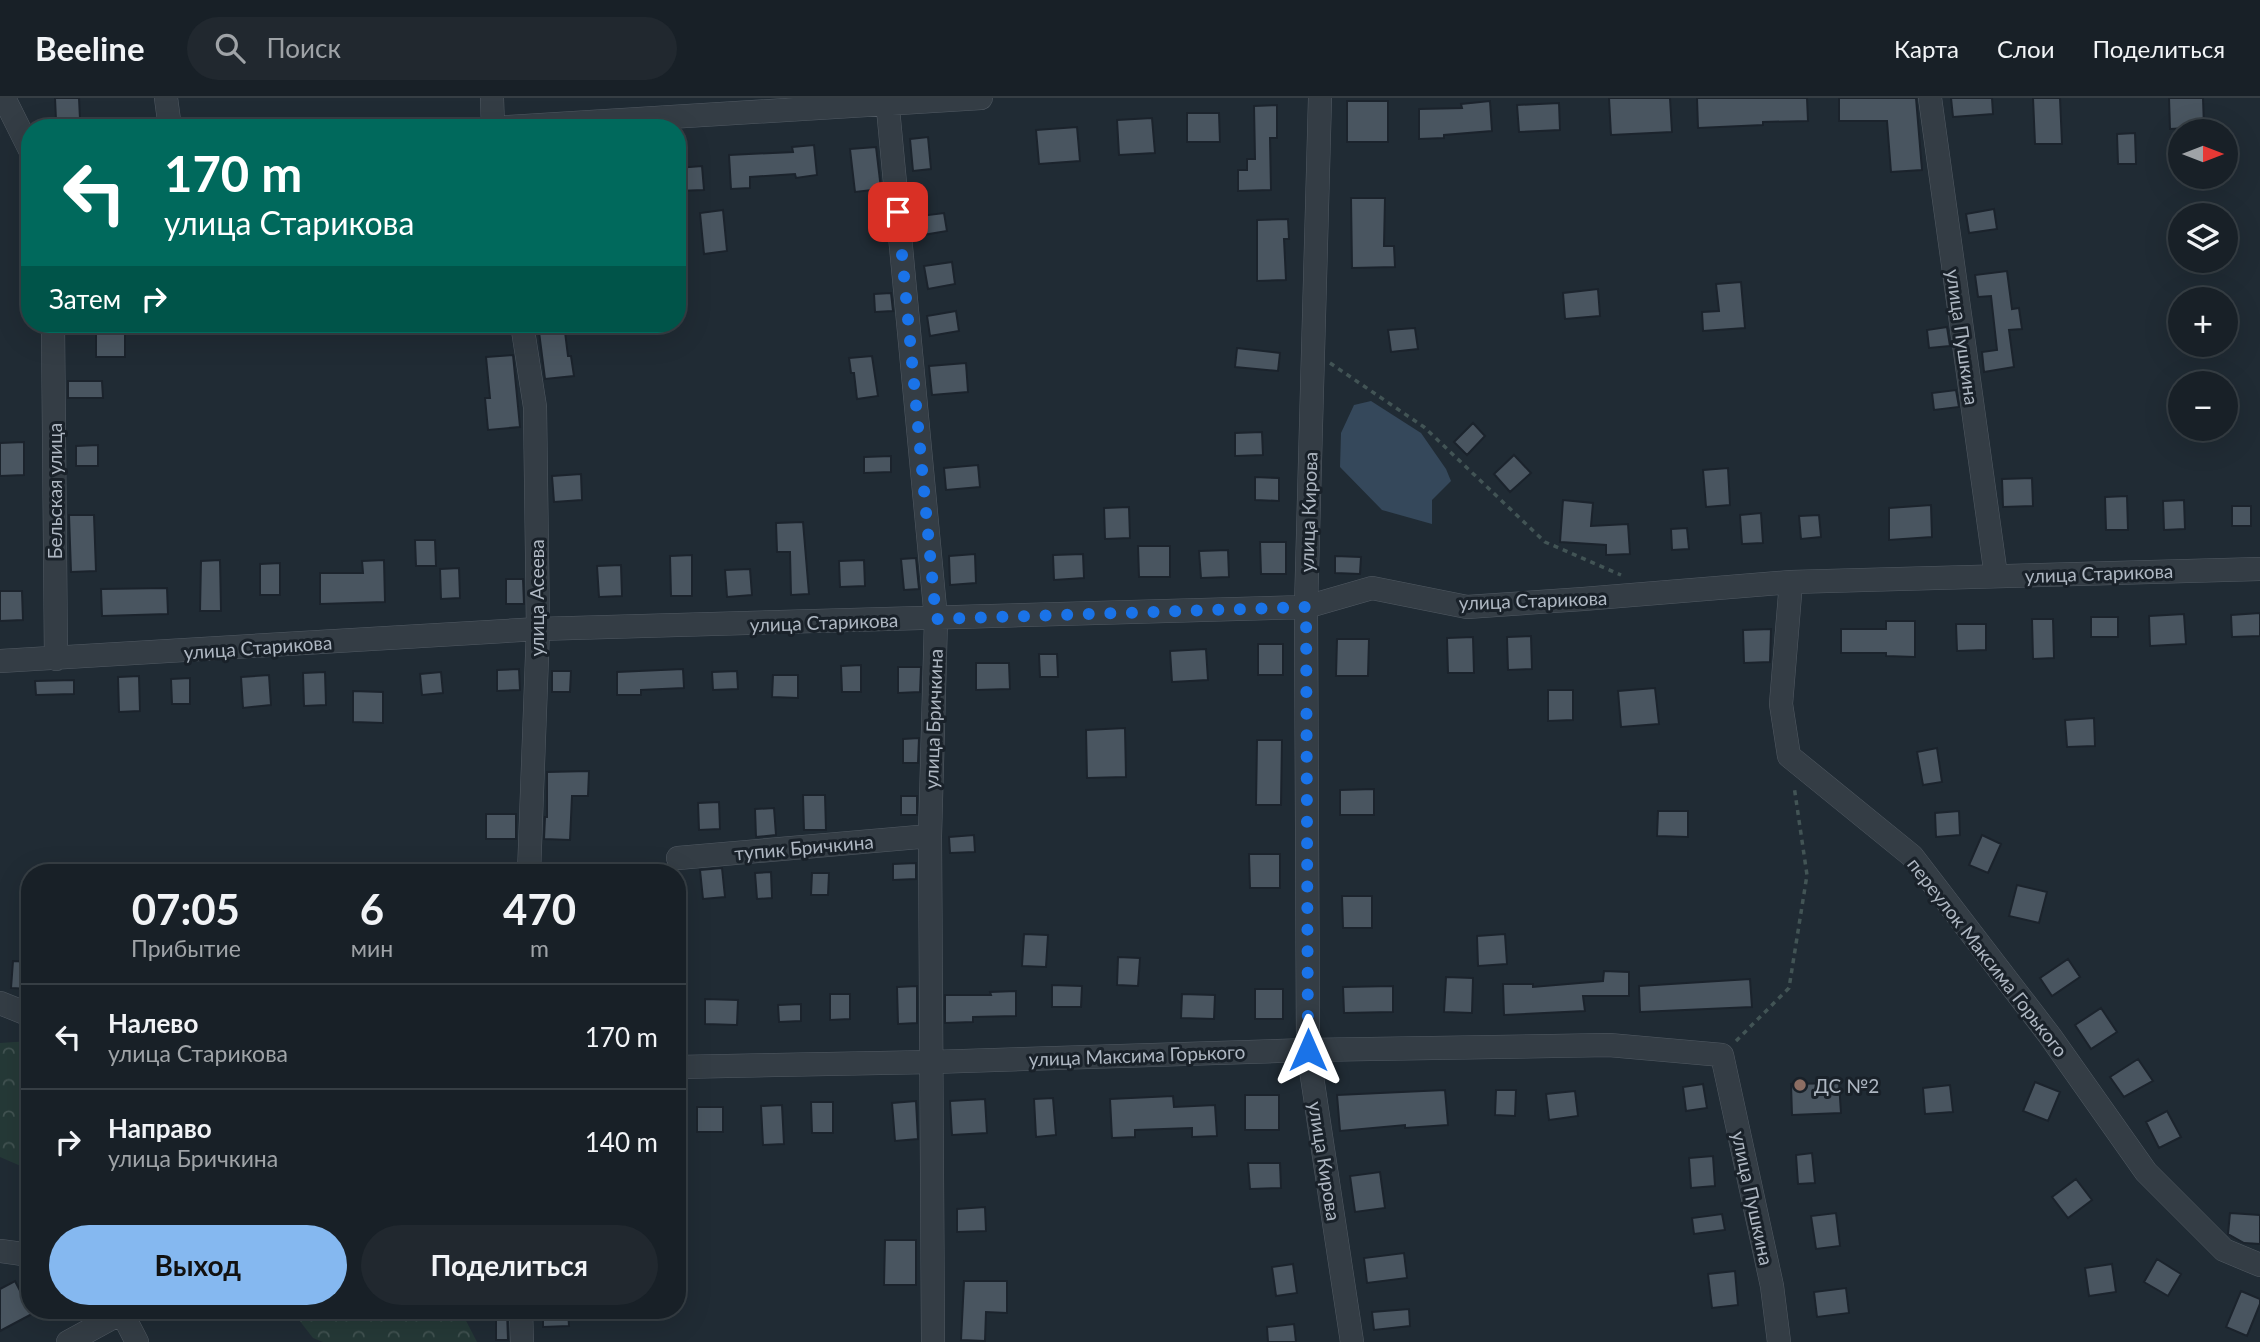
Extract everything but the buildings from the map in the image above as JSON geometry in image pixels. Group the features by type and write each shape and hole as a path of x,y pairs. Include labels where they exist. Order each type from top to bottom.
{"street":[{"path":"4,98 21,132"},
{"path":"166,98 169,119"},
{"path":"492,98 493,119"},
{"path":"624,119 887,101 981,98"},
{"name":"улица Кирова","path":"1320,98 1306,607 1308,1050 1352,1342"},
{"name":"улица Пушкина","path":"1930,98 1996,576"},
{"name":"улица Бричкина","path":"887,101 936,619 930,836 933,1342"},
{"name":"Бельская улица","path":"53,333 56,659"},
{"name":"улица Асеева","path":"523,333 534,407 538,629 528,864"},
{"name":"улица Старикова","path":"0,661 538,629 1306,607 1372,588 1467,607 1791,582 2260,569"},
{"path":"1789,756 1782,704 1791,582"},
{"name":"переулок Максима Горького","path":"1789,756 1912,856 2050,1036 2146,1172 2224,1251 2260,1265"},
{"name":"тупик Бричкина","path":"678,858 930,836"},
{"path":"0,1003 21,1011"},
{"name":"улица Максима Горького","path":"686,1067 1308,1050 1609,1045 1722,1055"},
{"name":"улица Пушкина","path":"1722,1055 1772,1286 1779,1342"},
{"path":"0,1251 21,1254"},
{"path":"68,1342 108,1319"},
{"path":"126,1319 137,1342"},
{"path":"522,1319 522,1342"}],"path":[{"path":"1312,355 1336,366 1424,427 1545,542 1626,578"},
{"path":"1722,1055 1789,988 1807,875 1789,756"}],"green space":[{"path":"21,1042 21,1166 0,1157 0,1043"},
{"path":"298,1319 465,1319 477,1342 323,1342 313,1338"}],"water":[{"path":"1371,401 1421,433 1446,469 1451,481 1432,500 1432,524 1382,510 1340,467 1341,433 1354,405"}],"place":[{"name":"ДС №2","path":"1800,1085"}],"route":[{"path":"898,212 936,619 1306,607 1308,1050"}]}
